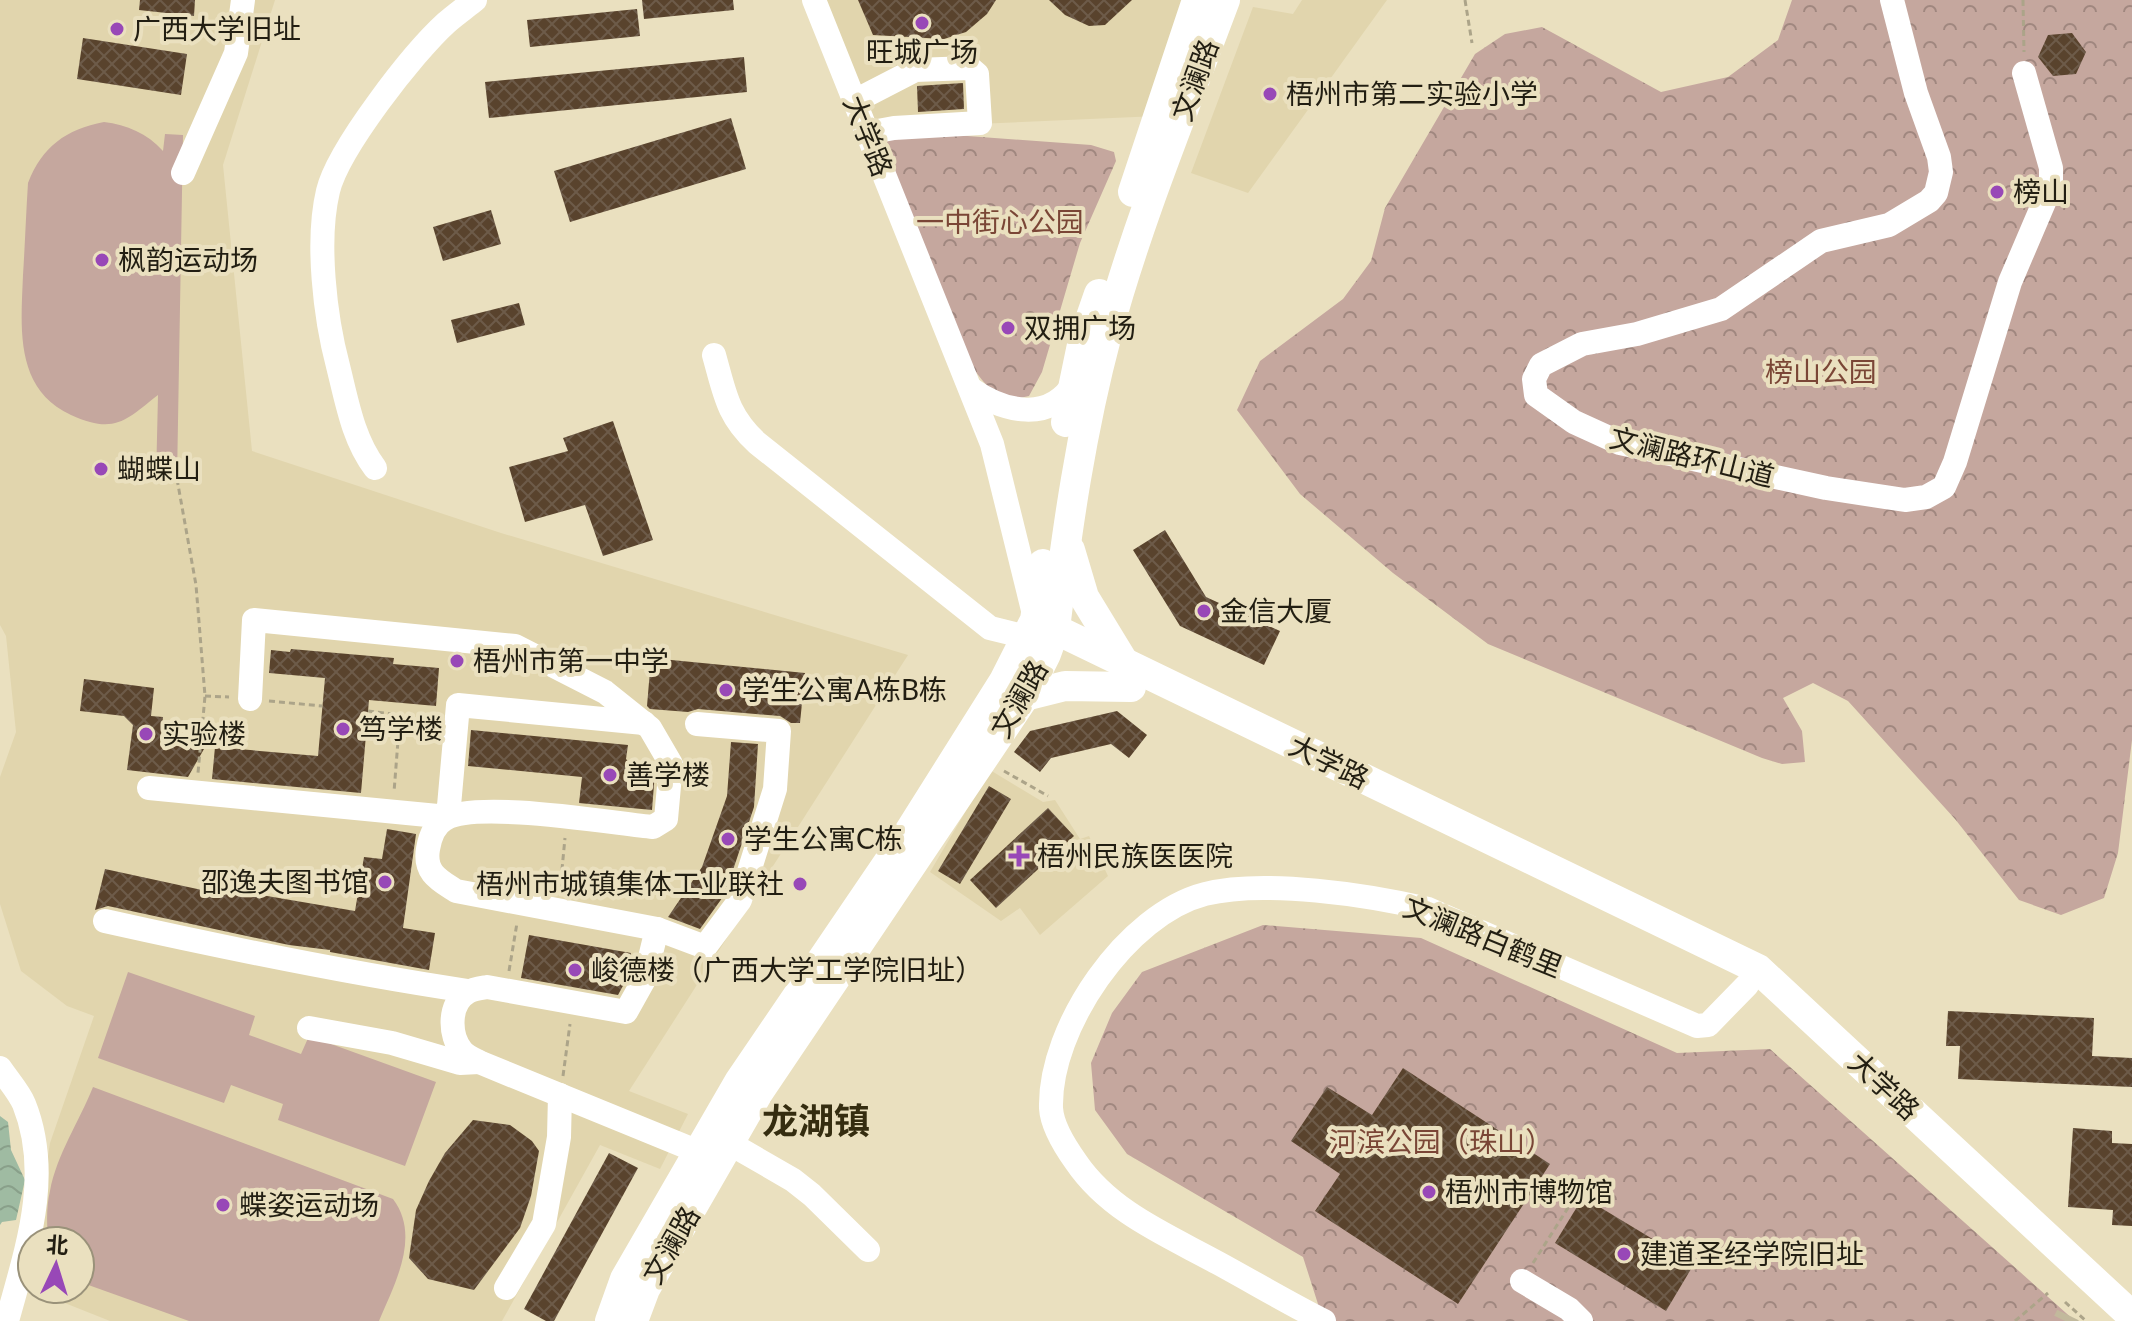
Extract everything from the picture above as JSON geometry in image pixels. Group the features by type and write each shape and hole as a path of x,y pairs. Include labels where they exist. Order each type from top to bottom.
{"main road":[{"name":"文澜路","path":"610,1321 625,1279 739,1082 909,832 1004,681 1041,633 1058,459 1083,340 1197,0"},
{"name":"文澜路","path":"633,1321 645,1289 758,1093 1025,696 1067,535 1077,463 1107,334 1135,242 1225,0"},
{"path":"1025,696 1127,674 1084,597 1067,535"},
{"name":"大学路","path":"1041,633 1758,969 2132,1316"},
{"name":"大学路","path":"1127,674 1747,985 2115,1321"}],"street":[{"path":"183,173 236,53 243,0"},
{"path":"375,468 363,452 356,434 333,348 323,265 322,223 328,188 347,147 400,75 444,24 475,0"},
{"name":"大学路","path":"814,0 992,444 1041,633"},
{"name":"文澜路环山道","path":"1892,0 1916,93 1939,157 1941,172 1936,193 1929,201 1889,225 1821,241 1721,309 1637,334 1582,344 1563,352 1541,365 1534,379 1536,395 1550,407 1596,434 1620,443 1826,488 1905,500 1926,497 1944,487 1955,462 2010,282 2051,186 2051,168 2024,73"},
{"path":"855,101 915,70 970,68 977,74 980,123 894,128 867,133"},
{"path":"714,355 732,414 739,427 757,443 990,628 1041,633"},
{"path":"971,389 986,400 1002,406 1036,410 1060,401 1074,383"},
{"path":"149,788 448,817 483,810 653,827 666,819 671,764 650,728 605,692 515,646 254,620 250,699"},
{"path":"644,723 458,705 448,817 437,825 430,839 427,859 434,877 456,891 657,929 705,947 740,900 775,789 779,731 697,724"},
{"name":"文澜路白鹤里","path":"1324,1321 1122,1211 1077,1164 1062,1139 1051,1111 1052,1083 1073,1020 1126,943 1153,920 1204,894 1233,889 1274,889 1400,903 1428,909 1697,1026 1708,1025 1747,985"},
{"path":"105,921 374,977 468,991 487,987 626,1012 645,978 657,929"},
{"path":"468,991 460,998 452,1017 454,1038 463,1053 699,1152"},
{"path":"309,1028 392,1043 460,1063 479,1062"},
{"path":"0,1068 23,1101 33,1130 37,1166 31,1230 7,1321"},
{"path":"506,1288 544,1224 559,1137 560,1095"},
{"path":"729,1143 793,1180 868,1250"},
{"path":"1522,1281 1569,1309 1581,1321"}],"path":[{"path":"1465,0 1472,43"},
{"path":"2023,0 2024,73"},
{"path":"177,479 196,585 205,696 196,792"},
{"path":"250,699 322,706"},
{"path":"368,711 400,715 392,812"},
{"path":"984,759 1048,796"},
{"path":"558,909 566,818"},
{"path":"505,990 521,903"},
{"path":"560,1095 574,1003"},
{"path":"1522,1281 1580,1189"},
{"path":"2015,1321 2048,1293"},
{"path":"2065,1302 2086,1321"}],"shaded area":[{"name":"梧州市第一中学","path":"0,0 275,0 223,165 252,451 501,533 908,655 629,1091 688,1114 660,1169 600,1145 502,1321 110,1321 70,1305 96,1305 96,1225 37,1225 50,1143 94,1016 67,1006 21,971 0,904 0,777 16,732 6,636 0,625"},
{"path":"814,0 1197,0 1158,116 977,124 867,133"},
{"name":"梧州市第二实验小学","path":"1302,0 1387,0 1248,193 1191,173 1253,7 1293,14"},
{"name":"梧州民族医医院","path":"990,770 1043,802 1055,800 1080,839 1089,836 1108,876 1040,935 1020,908 1001,921 930,872"}],"green space":[{"name":"榜山公园","path":"1792,0 2132,0 2132,740 2118,853 2104,898 2061,915 2019,900 1955,819 1848,701 1813,683 1783,698 1802,731 1805,762 1782,764 1488,644 1393,573 1300,494 1237,410 1260,361 1343,299 1371,261 1385,208 1475,54 1505,34 1542,27 1661,92 1728,77 1778,40"},
{"name":"枫韵运动场","path":"104,122 136,131 163,151 165,134 183,135 177,479 156,480 158,395 119,422 99,424 86,421 52,404 30,373 25,355 22,315 28,183 40,159 57,142 78,129"},
{"name":"一中街心公园","path":"900,131 1091,145 1114,152 1116,161 1080,243 1042,372 1029,396 1010,398 996,393 972,367 881,141"},
{"name":"河滨公园（珠山）","path":"1263,925 1421,938 1677,1053 1770,1049 2075,1321 1304,1321 1318,1304 1303,1257 1127,1154 1095,1110 1091,1063 1112,1013 1142,972"},
{"path":"128,972 255,1016 249,1035 301,1054 309,1036 436,1082 405,1166 278,1120 283,1104 231,1085 224,1103 98,1058"},
{"name":"蝶姿运动场","path":"93,1087 393,1199 405,1228 405,1244 398,1275 379,1321 189,1321 96,1288 96,1225 47,1225 50,1191 63,1151"}],"water":[{"path":"0,1116 8,1122 11,1150 25,1180 16,1220 0,1225"}],"building":[{"path":"140,0 195,0 194,16 139,10"},
{"path":"642,0 733,0 734,10 644,19"},
{"name":"旺城广场","path":"858,0 996,0 987,14 966,32 944,39 873,35"},
{"name":"旺城广场","path":"1049,0 1132,0 1105,25 1089,26 1065,15"},
{"path":"637,9 640,36 530,47 527,20"},
{"path":"2072,33 2086,52 2076,74 2053,76 2038,57 2048,35"},
{"path":"83,38 187,54 181,95 77,79"},
{"path":"744,57 747,92 489,118 485,82"},
{"path":"963,83 964,109 918,112 917,86"},
{"path":"731,118 746,169 570,222 554,171"},
{"path":"491,210 501,244 443,261 433,227"},
{"path":"519,303 525,325 457,343 451,320"},
{"path":"613,421 653,540 603,556 585,505 525,522 509,467 568,451 563,438"},
{"name":"金信大厦","path":"1165,530 1206,597 1280,631 1264,665 1180,626 1133,550"},
{"name":"笃学楼","path":"291,649 394,658 393,664 439,668 436,706 369,700 361,793 212,779 215,747 318,756 325,678 269,673 271,650 290,652"},
{"name":"学生公寓A栋B栋","path":"651,658 805,673 800,723 791,723 780,716 698,709 688,712 650,709 647,706"},
{"name":"实验楼","path":"84,679 154,688 151,716 163,717 160,744 204,749 188,777 127,770 133,725 124,716 80,711"},
{"path":"1117,711 1147,735 1129,758 1111,744 1051,758 1040,772 1014,752 1030,731"},
{"name":"善学楼","path":"471,730 628,745 626,759 636,770 655,772 652,810 579,803 582,777 468,766"},
{"name":"学生公寓C栋","path":"731,742 758,744 754,807 725,894 700,929 668,917 702,867 727,796"},
{"path":"989,786 1011,799 960,884 938,871"},
{"path":"1048,808 1074,836 996,908 970,880"},
{"path":"387,829 416,834 403,928 435,933 429,970 289,945 108,906 95,910 105,869 225,895 226,889 355,911 364,857 382,859"},
{"name":"峻德楼（广西大学工学院旧址）","path":"529,935 631,953 625,982 618,995 521,978"},
{"path":"1948,1011 2094,1018 2092,1056 2132,1058 2132,1087 1958,1079 1960,1046 1946,1046"},
{"name":"梧州市博物馆","path":"1403,1068 1550,1164 1458,1304 1315,1211 1340,1174 1291,1141 1327,1087 1372,1115"},
{"path":"473,1120 510,1125 532,1141 539,1151 531,1196 520,1228 474,1290 428,1279 409,1258 416,1210 429,1181 445,1153"},
{"path":"2073,1128 2112,1131 2112,1143 2132,1144 2132,1226 2112,1225 2113,1210 2068,1207"},
{"path":"609,1153 638,1168 554,1321 546,1321 524,1309"},
{"name":"建道圣经学院旧址","path":"1583,1197 1694,1264 1666,1311 1555,1243"}],"tunnel":[{"path":"2065,1321 2068,1315"}],"place":[{"name":"旺城广场","path":"922,23"},
{"name":"广西大学旧址","path":"117,29"},
{"name":"梧州市第二实验小学","path":"1270,94"},
{"name":"榜山","path":"1997,192"},
{"name":"枫韵运动场","path":"102,260"},
{"name":"双拥广场","path":"1008,328"},
{"name":"蝴蝶山","path":"101,469"},
{"name":"金信大厦","path":"1204,611"},
{"name":"梧州市第一中学","path":"457,661"},
{"name":"学生公寓A栋B栋","path":"726,690"},
{"name":"笃学楼","path":"343,729"},
{"name":"实验楼","path":"146,734"},
{"name":"善学楼","path":"610,775"},
{"name":"学生公寓C栋","path":"728,839"},
{"name":"梧州民族医医院","path":"1019,856"},
{"name":"邵逸夫图书馆","path":"385,882"},
{"name":"梧州市城镇集体工业联社","path":"800,884"},
{"name":"峻德楼（广西大学工学院旧址）","path":"575,970"},
{"name":"梧州市博物馆","path":"1429,1192"},
{"name":"蝶姿运动场","path":"223,1205"},
{"name":"建道圣经学院旧址","path":"1624,1254"}],"district":[{"name":"龙湖镇","path":"816,1121"}]}
